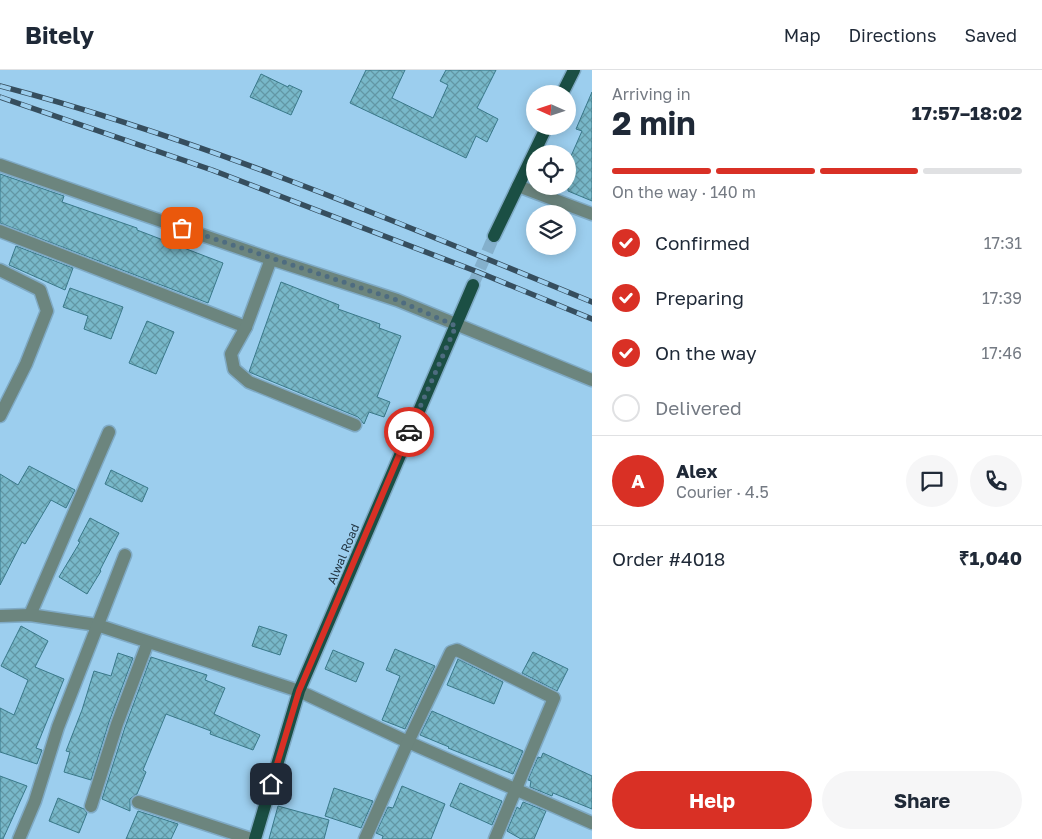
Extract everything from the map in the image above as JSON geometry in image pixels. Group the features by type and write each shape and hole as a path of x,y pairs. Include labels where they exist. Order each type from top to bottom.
{"main road":[{"path":"566,85 574,70"},
{"path":"494,236 543,135"},
{"name":"Alwal Road","path":"255,839 299,691 473,285"}],"street":[{"path":"0,165 271,259 397,300 456,326 592,380"},
{"path":"518,186 592,214"},
{"path":"0,231 246,327"},
{"path":"271,259 246,327 231,354 234,369 239,376 248,382 355,425"},
{"path":"0,270 40,290 47,311 26,364 0,416"},
{"path":"30,615 109,432"},
{"path":"20,839 41,784 58,727 125,555"},
{"path":"1,618 30,615 97,625 299,691 408,742 592,823"},
{"path":"91,806 117,724 148,642"},
{"path":"365,839 451,652 457,650 554,698 495,839"},
{"path":"138,802 251,839"}],"building":[{"path":"366,70 405,70 392,98 433,118 448,85 440,81 446,70 496,70 477,108 498,119 487,142 476,136 466,158 350,103"},
{"path":"261,74 288,87 289,85 302,91 291,115 250,97"},
{"path":"592,92 592,201 576,194 576,145 582,131 576,129"},
{"path":"0,174 64,196 62,202 137,228 137,230 223,263 208,303 0,223"},
{"path":"16,246 73,268 65,290 9,265"},
{"path":"281,282 339,305 338,309 380,324 379,328 401,336 377,397 390,402 384,417 369,412 364,424 358,417 249,372"},
{"path":"70,288 123,307 111,339 84,329 88,316 63,307"},
{"path":"147,321 174,332 156,374 129,363"},
{"path":"29,466 75,490 66,508 51,500 25,544 22,542 0,585 0,474 18,485"},
{"path":"111,470 148,488 142,502 105,484"},
{"path":"90,518 119,533 101,571 87,594 59,577 80,542 78,541"},
{"path":"21,626 48,641 35,667 64,679 36,748 42,750 37,764 0,752 0,708 14,715 28,680 1,666"},
{"path":"259,626 287,635 280,655 252,646"},
{"path":"395,649 435,666 405,729 382,720 400,676 386,670"},
{"path":"333,650 364,663 356,682 325,669"},
{"path":"533,652 568,669 557,691 522,673"},
{"path":"118,653 133,658 109,722 91,780 64,772 70,752 66,751 82,710 94,671 111,676"},
{"path":"151,657 207,675 205,680 225,688 214,714 260,735 253,750 210,734 211,731 166,714 143,770 146,772 137,794 130,799 130,811 102,799 125,727"},
{"path":"458,659 503,682 494,704 447,685"},
{"path":"432,711 523,751 513,774 420,735"},
{"path":"543,753 592,776 592,809 553,793 552,796 530,787 531,781 528,780 538,757 541,758"},
{"path":"0,776 27,786 3,839 0,839"},
{"path":"460,783 502,801 492,825 450,806"},
{"path":"402,786 445,804 431,839 382,839 383,836 376,833 388,807 393,808"},
{"path":"334,788 373,801 361,828 325,816"},
{"path":"58,798 84,809 87,813 79,833 49,821"},
{"path":"523,802 546,811 534,839 521,839 507,831 517,807 520,809"},
{"path":"278,806 329,820 324,839 269,839"},
{"path":"138,811 178,824 171,839 126,839"}],"tunnel":[{"path":"473,285 494,236"}],"railway":[{"path":"0,86 76,107 225,157 373,213 592,302"},
{"path":"0,97 212,170 478,272 592,319"}],"way so far":[{"path":"182,228 397,300 456,326 434,380 409,432"}],"route":[{"path":"271,784 299,691 409,432"}]}
